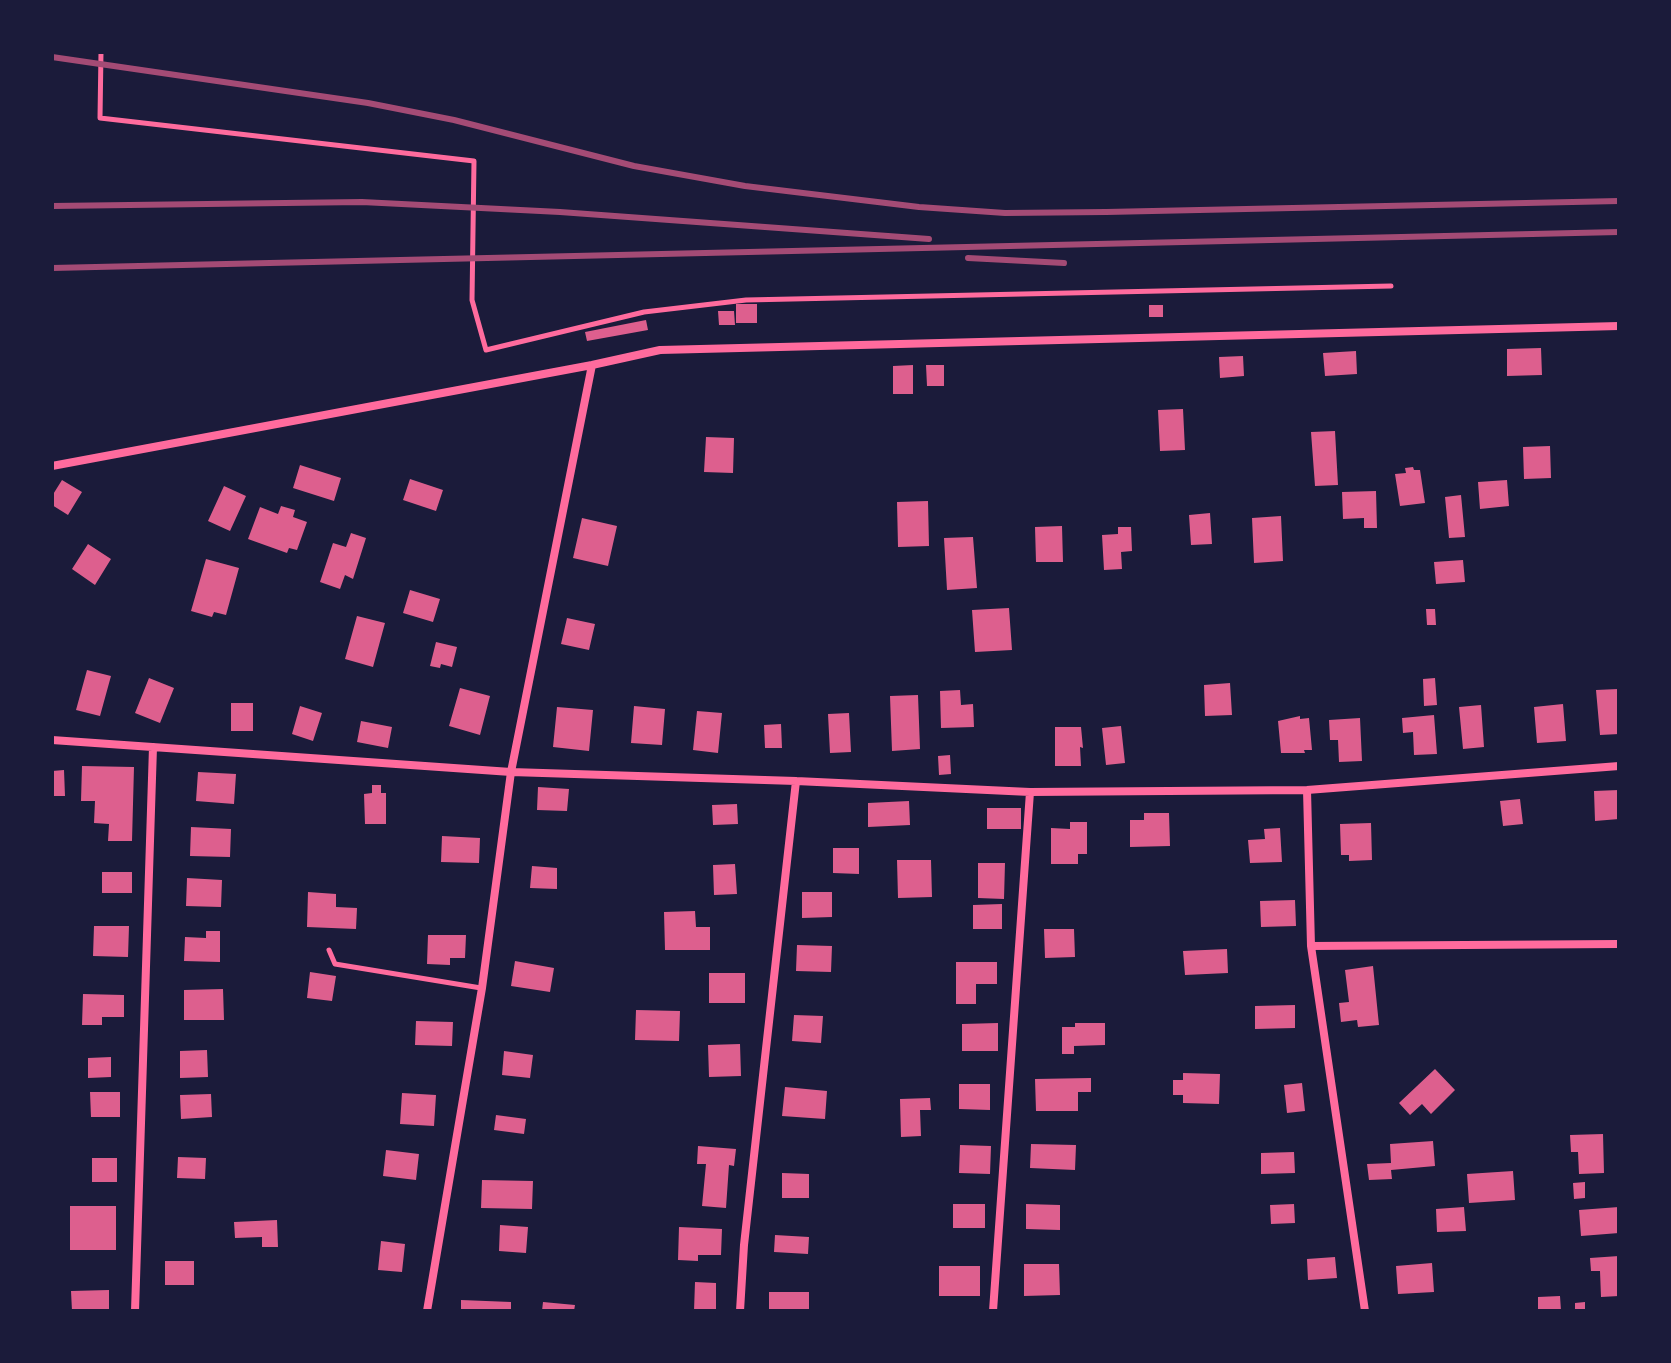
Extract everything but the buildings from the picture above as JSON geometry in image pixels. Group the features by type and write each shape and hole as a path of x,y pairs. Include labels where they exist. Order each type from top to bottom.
{"street":[{"path":"52,466 660,350 1619,326"},
{"path":"427,1311 482,988 511,772 592,365"},
{"path":"52,740 511,772 1030,792 1307,790 1619,766"},
{"path":"135,1311 153,747"},
{"path":"740,1311 744,1245 796,781"},
{"path":"1307,790 1311,946 1365,1311"},
{"path":"993,1311 1030,792"},
{"path":"1311,946 1619,944"}],"lane":[{"path":"101,52 100,118 474,161 472,300 486,350 644,312 746,300 1391,286"},
{"path":"329,950 335,964 482,988"}],"railway":[{"path":"52,57 368,103 454,120 634,166 745,186 919,207 1005,213 1619,201"},
{"path":"52,206 362,202 560,212 929,239"},
{"path":"52,268 1619,232"},
{"path":"968,258 1064,263"}]}
